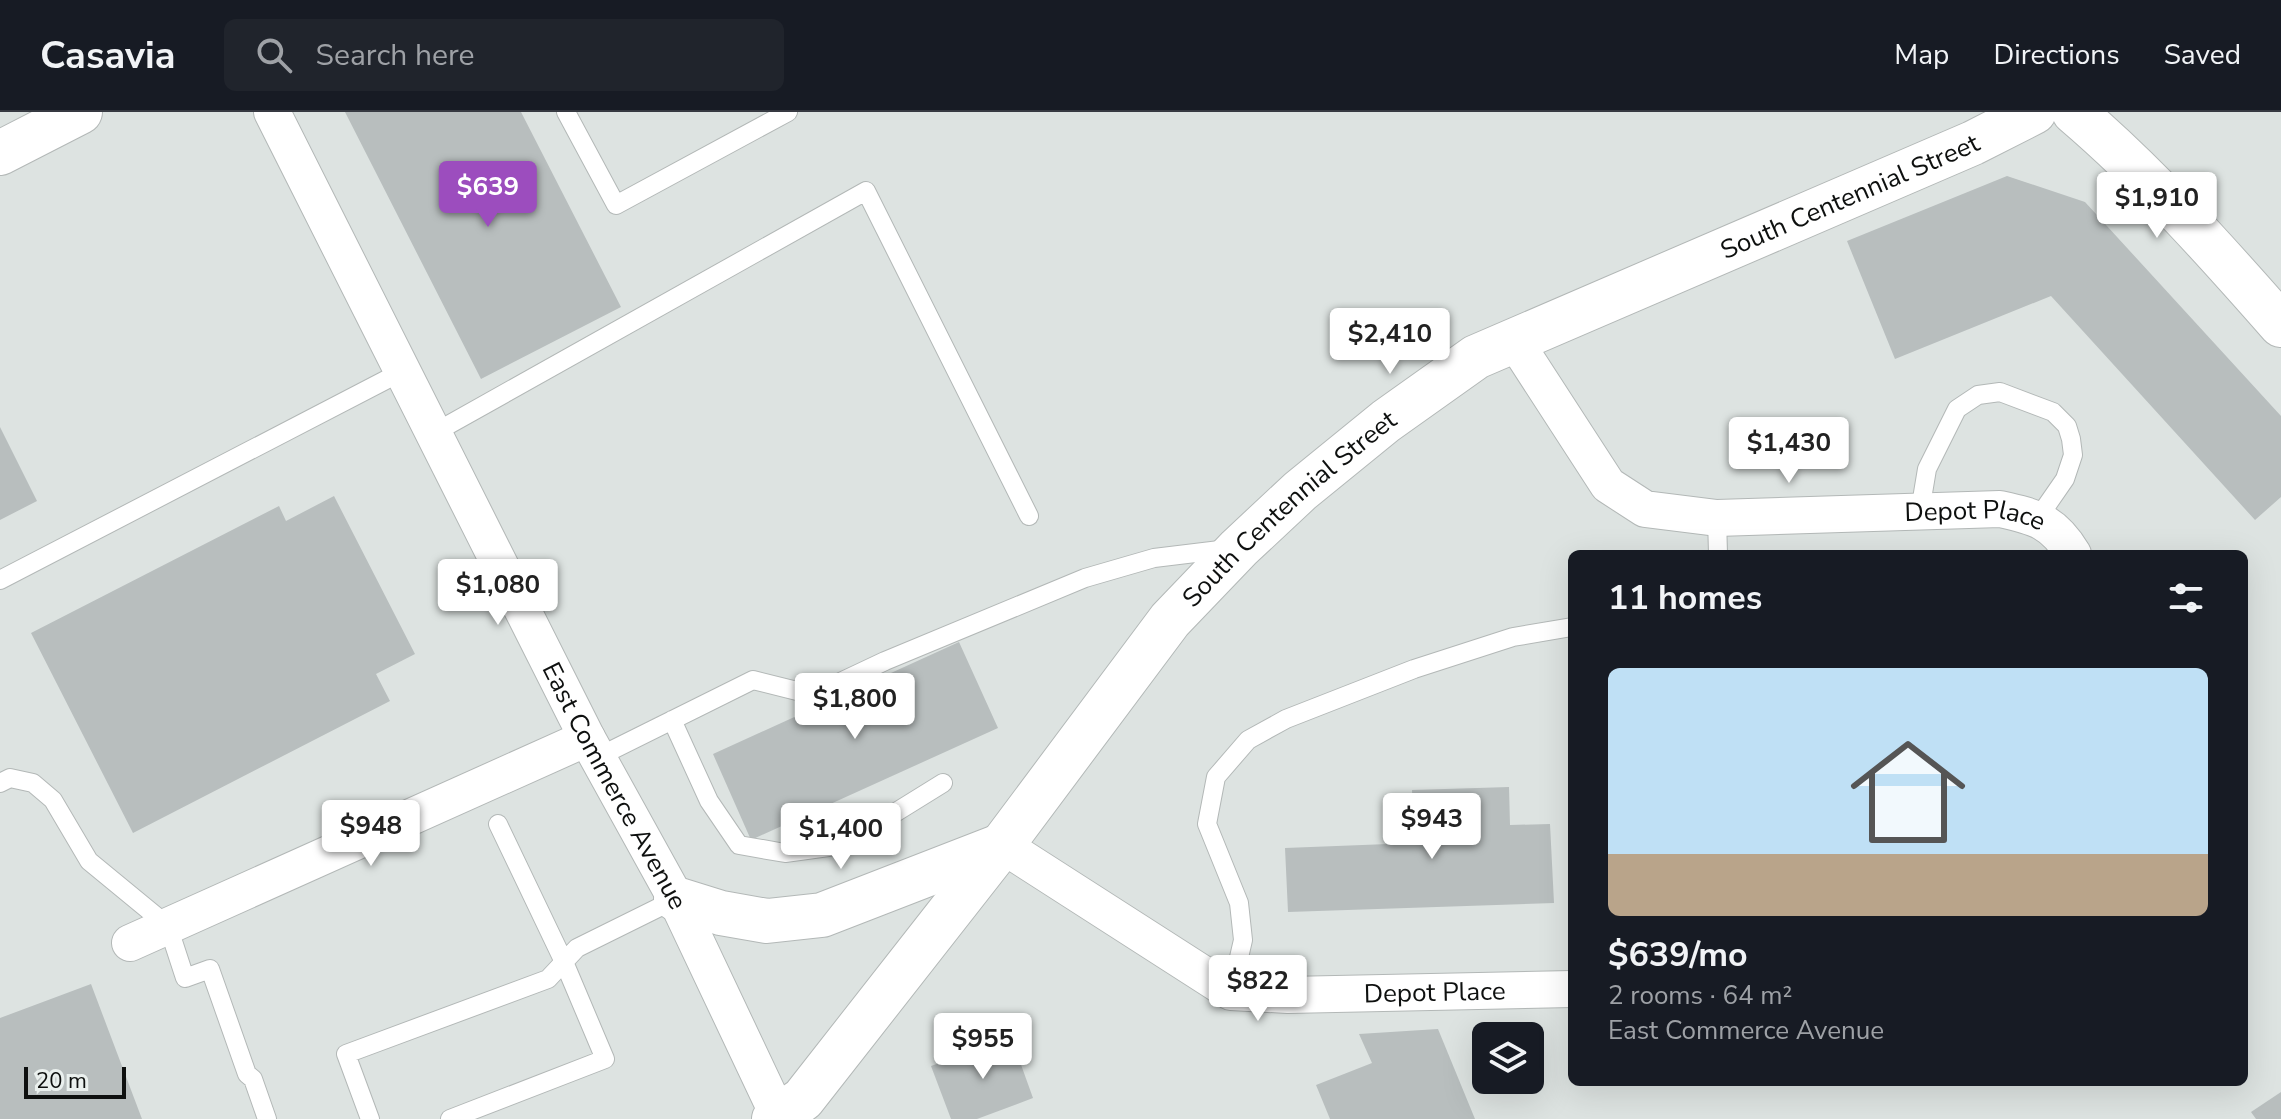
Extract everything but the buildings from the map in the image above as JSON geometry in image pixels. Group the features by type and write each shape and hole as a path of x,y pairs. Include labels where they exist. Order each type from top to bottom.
{"street":[{"path":"0,153 80,112"},
{"name":"East Commerce Avenue","path":"272,112 593,747 676,899 777,1118"},
{"name":"South Centennial Street","path":"777,1118 803,1099 1002,845 1170,620 1239,548 1300,491 1386,421 1476,357 1973,143 2034,112"},
{"path":"2074,112 2114,145 2281,325"},
{"name":"Depot Place","path":"1514,340 1608,485 1645,509 1717,518 2000,509 2038,518 2063,538 2070,550"},
{"path":"130,943 170,934 593,747"},
{"path":"676,899 721,913 767,921 822,915 1002,845"},
{"name":"Depot Place","path":"1002,845 1231,992 1288,995 1568,989"}],"lane":[{"path":"566,112 616,205 788,112"},
{"path":"434,433 866,191 1029,516"},
{"path":"0,580 403,371"},
{"path":"1920,511 1927,469 1957,409 1978,395 2000,392 2053,412 2067,426 2071,439 2073,455 2065,479 2038,518"},
{"path":"1717,518 1718,550"},
{"path":"593,747 672,720 753,680 813,695 885,661 1085,578 1154,558 1239,548"},
{"path":"1231,992 1243,940 1239,903 1207,824 1216,777 1248,740 1286,719 1414,669 1513,637 1568,628"},
{"path":"672,720 709,801 739,845 785,853 843,845 943,783"},
{"path":"0,783 10,778 33,783 53,800 89,861 170,934 185,978 210,969 247,1074 253,1079 267,1119"},
{"path":"450,1119 605,1059 564,962 498,824"},
{"path":"370,1119 346,1054 548,979 577,948 676,899"}]}
